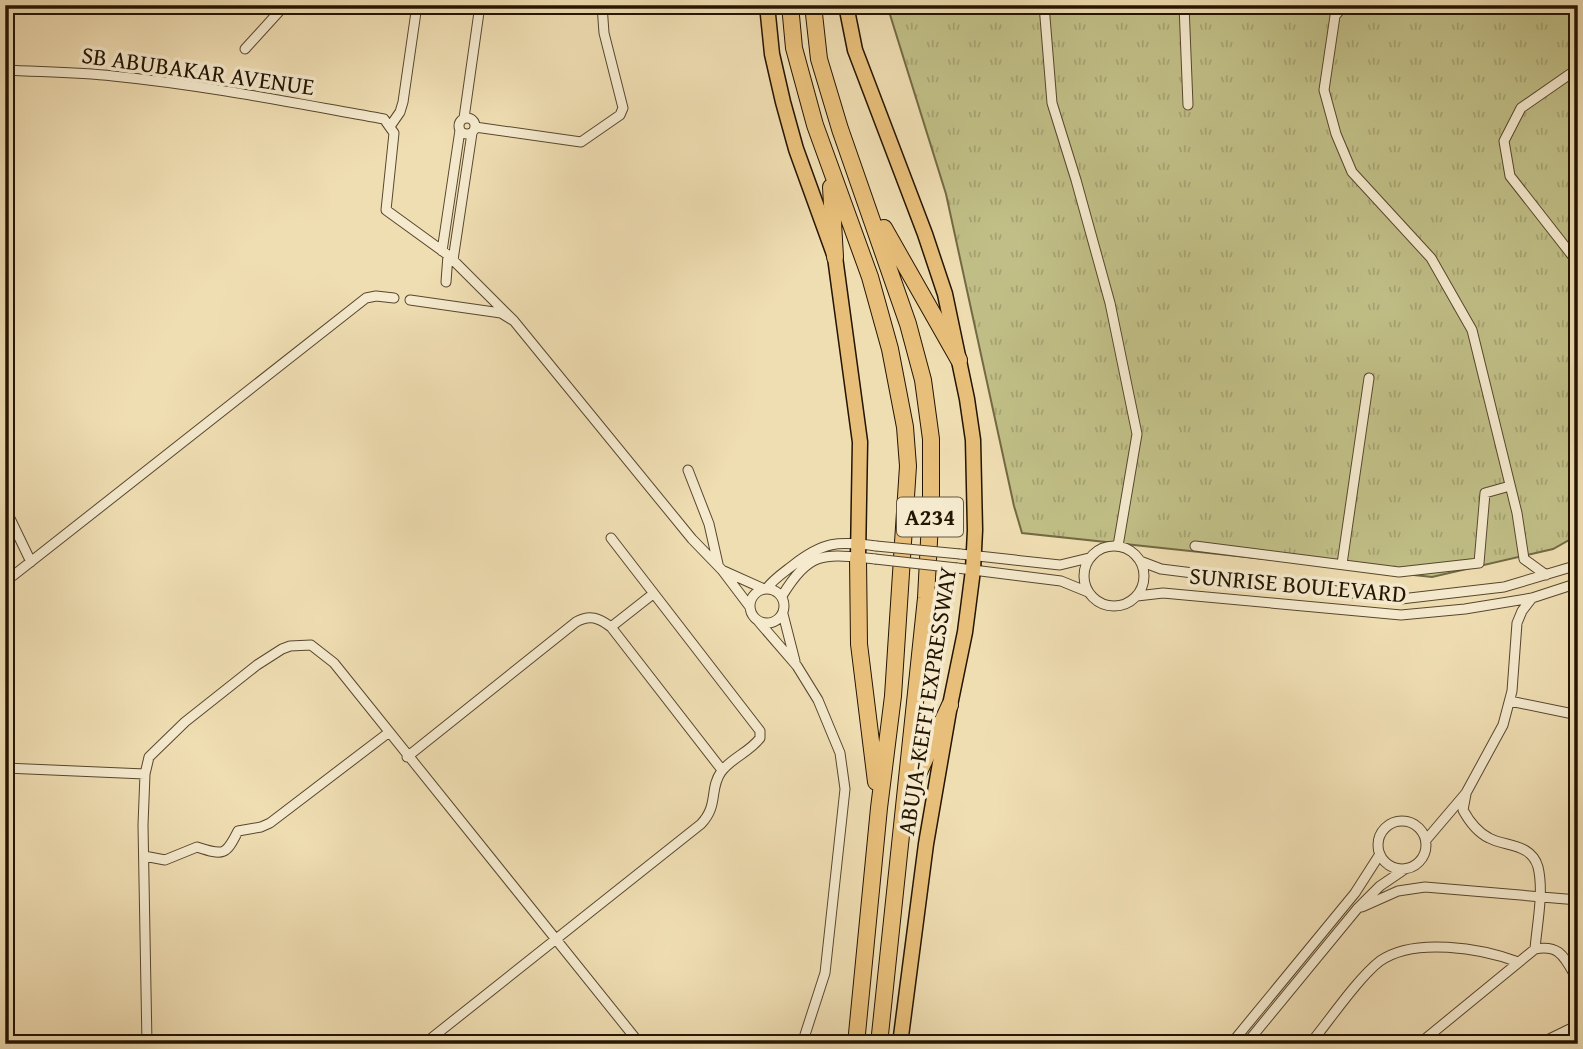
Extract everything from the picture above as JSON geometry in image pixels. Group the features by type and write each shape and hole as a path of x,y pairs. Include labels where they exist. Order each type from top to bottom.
{"highway":[{"path":"766,5 772,54 783,102 796,149 835,257"},
{"name":"ABUJA-KEFFI EXPRESSWAY","path":"790,5 794,48 803,83 830,171 870,277 890,349 899,386 908,466 893,696 856,1044"},
{"name":"ABUJA-KEFFI EXPRESSWAY","path":"813,5 819,59 840,129 908,324 923,380 932,439 926,598 879,1044"},
{"name":"ABUJA-KEFFI EXPRESSWAY","path":"846,5 855,50 925,233 945,294 973,440 965,632 926,844 900,1044"},
{"path":"830,171 835,257 860,442 864,554 859,644 879,808"},
{"path":"862,189 958,360"},
{"path":"906,798 950,705"}],"street":[{"path":"245,49 285,5"},
{"path":"417,5 400,112 387,122 394,133 386,210 448,255 514,321 692,538 720,568 750,607 753,616 797,666 818,700 835,739 843,765 845,789 825,973 802,1044"},
{"path":"446,282 448,255 445,232 459,124 464,118 480,5"},
{"path":"460,130 463,133 474,130 581,142 620,115 623,108 604,33 602,5"},
{"path":"1044,5 1052,103 1110,303 1137,434 1118,546"},
{"path":"1184,5 1188,105"},
{"path":"1344,5 1335,16 1324,90 1336,134 1352,172 1432,258 1472,331 1510,486 1524,559 1546,575"},
{"name":"SB ABUBAKAR AVENUE","path":"5,70 59,71 197,87 387,122"},
{"path":"1578,75 1570,74 1521,108 1504,141 1510,176 1578,263"},
{"path":"448,255 456,235 474,130 474,121 464,118"},
{"path":"5,582 366,298 394,298"},
{"path":"410,300 501,313 514,321"},
{"path":"1342,564 1369,377"},
{"path":"688,470 709,524 720,568"},
{"path":"1195,546 1399,572 1479,564 1485,493 1510,486"},
{"path":"5,508 31,562"},
{"path":"424,1044 701,824 712,810 722,770 756,745 760,738 760,731 611,538"},
{"path":"766,589 776,578 815,549 835,544 864,554 957,568 969,560 1060,565 1089,558 1102,548 1118,546 1134,554 1140,561 1144,579 1137,596 1121,606 1111,607 1102,605 1088,592 1061,581 969,560 876,546 864,554 818,558 794,577 782,596"},
{"path":"1088,592 1083,575 1089,558"},
{"name":"SUNRISE BOULEVARD","path":"1140,561 1161,569 1401,599 1504,587 1578,565"},
{"path":"720,568 766,589"},
{"name":"SUNRISE BOULEVARD","path":"1137,596 1163,593 1401,615 1465,609 1532,598 1578,583"},
{"path":"750,607 755,593 766,589 773,589 782,596 785,605 783,614 797,666"},
{"path":"611,627 653,594"},
{"path":"1426,840 1466,793 1503,725 1510,701 1517,623 1532,598"},
{"path":"759,622 772,623 783,614"},
{"path":"407,757 576,622 584,618 595,618 611,627 722,770"},
{"path":"147,1044 144,856 146,764 155,750 185,722 257,665 290,646 305,644 317,648 334,663 640,1044"},
{"path":"1510,701 1578,715"},
{"path":"144,856 165,860 197,847 215,853 229,849 238,831 270,823 388,733"},
{"path":"1578,751 1578,767"},
{"path":"5,768 145,774"},
{"path":"1466,793 1463,810 1478,830 1489,838 1518,847 1533,857 1539,874 1535,949"},
{"path":"1246,1044 1357,909 1380,886 1413,866 1424,856 1426,840 1423,833 1412,822 1395,821 1388,825 1378,838 1380,854 1390,866 1405,869"},
{"path":"1231,1044 1355,893 1380,854"},
{"path":"1357,909 1398,891 1425,887 1578,900"},
{"path":"1419,1044 1535,949 1546,947 1561,952 1573,972"},
{"path":"1310,1044 1368,972 1393,953 1411,948 1438,948 1487,952 1518,962"},
{"path":"1539,1044 1578,1026"}],"green space":[{"path":"887,5 1578,5 1578,535 1553,549 1432,577 1022,533 946,194"}]}
